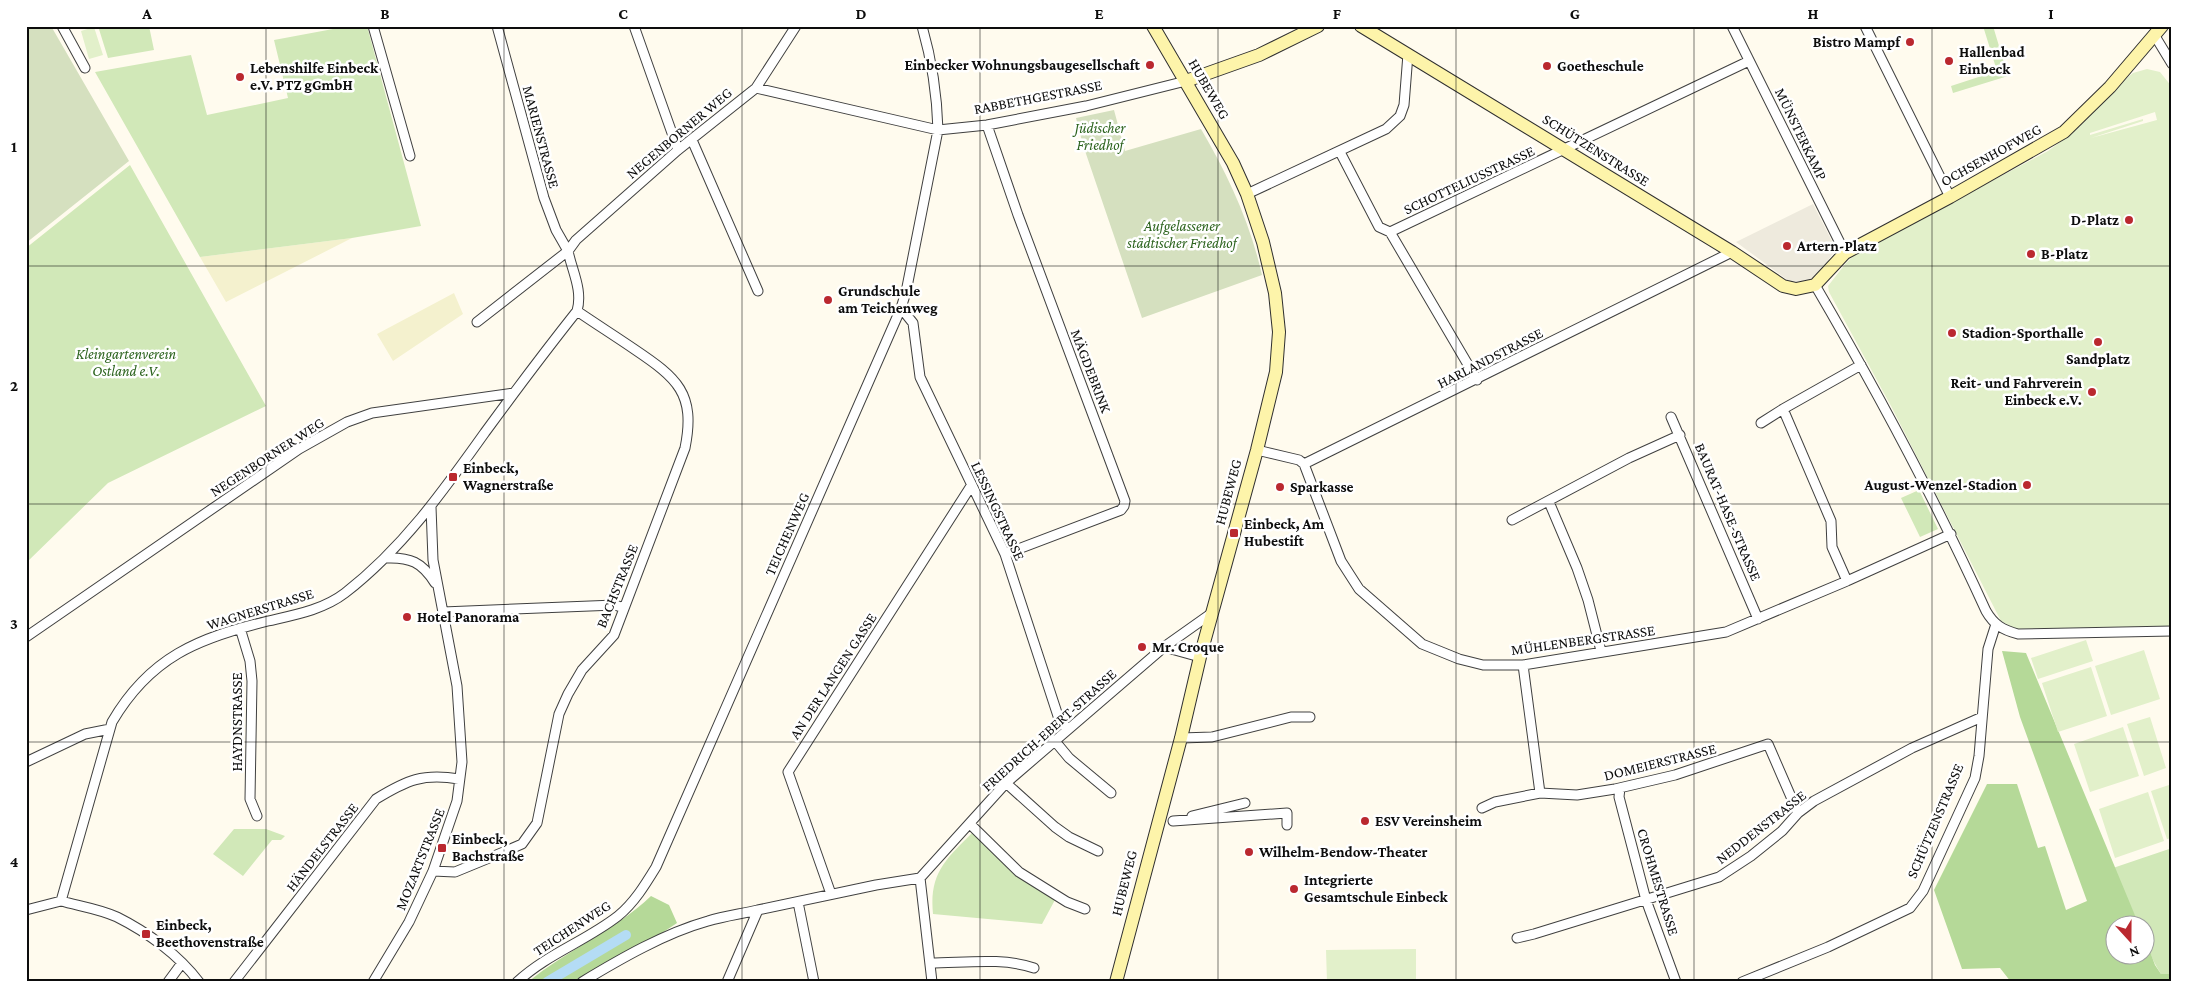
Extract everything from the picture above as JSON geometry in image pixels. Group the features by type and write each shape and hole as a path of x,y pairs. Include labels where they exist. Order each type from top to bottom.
{"street":[{"path":"62,26 85,68"},
{"path":"373,26 410,156"},
{"name":"MARIENSTRASSE","path":"497,26 544,198 556,230 568,251"},
{"path":"634,26 678,150"},
{"name":"NEGENBORNER WEG","path":"477,322 568,251 576,240 678,150 756,88 796,26"},
{"name":"TEICHENWEG","path":"517,982 555,954 596,932 620,915 639,893 656,867 901,308 906,292 938,130 938,108 932,60 922,26"},
{"name":"HUBEWEG","path":"1116,982 1156,825 1181,738 1196,656 1212,613 1257,450 1276,372 1278,332 1275,293 1263,242 1246,194 1233,163 1153,26"},
{"name":"RABBETHGESTRASSE","path":"756,88 938,130 987,125 1086,106 1186,82 1259,55 1318,26"},
{"name":"SCHÜTZENSTRASSE","path":"1362,26 1732,252 1783,286 1796,289 1819,281"},
{"name":"MÜNSTERKAMP","path":"1732,26 1845,253"},
{"path":"1865,26 1950,197"},
{"path":"2159,31 2172,64"},
{"name":"OCHSENHOFWEG","path":"1819,281 1845,253 1950,197 2064,132 2110,87 2159,31"},
{"path":"1246,194 1386,129 1400,116 1404,105 1408,54"},
{"name":"SCHOTTELIUSSTRASSE","path":"1390,232 1566,150 1749,61"},
{"name":"MÄGDEBRINK","path":"987,125 1018,215 1125,501 1124,506 1120,510 1005,554"},
{"path":"692,140 758,291"},
{"path":"1340,152 1379,227 1390,232 1477,380"},
{"path":"514,393 577,311 580,300 568,251"},
{"name":"HARLANDSTRASSE","path":"1304,464 1477,380 1732,252"},
{"path":"1819,281 1861,365 1951,534 1986,610 1996,624 2003,630 2018,634 2172,631"},
{"name":"LESSINGSTRASSE","path":"901,308 913,323 920,377 1005,554 1059,719 1067,729"},
{"name":"BACHSTRASSE","path":"433,870 455,872 522,844 537,823 562,708 582,670 614,635 684,448 689,426 687,405 677,384 665,370 577,311"},
{"path":"1761,423 1861,365"},
{"name":"NEGENBORNER WEG","path":"26,638 305,445 347,422 372,412 514,393"},
{"name":"WAGNERSTRASSE","path":"61,901 110,729 123,704 137,685 180,652 208,638 240,628 308,612 344,594 386,558 431,507 514,393"},
{"path":"1783,409 1832,521 1832,547 1847,581"},
{"name":"BAURAT-HASE-STRASSE","path":"1671,417 1758,618"},
{"path":"1512,520 1629,458 1680,435"},
{"path":"1257,450 1299,460 1304,464"},
{"name":"MÜHLENBERGSTRASSE","path":"1304,464 1341,561 1360,588 1397,624 1422,644 1459,659 1482,665 1523,665 1726,632 1847,581 1951,534"},
{"name":"AN DER LANGEN GASSE","path":"831,894 788,772 971,486"},
{"path":"1549,502 1577,568 1588,600 1601,652"},
{"name":"MOZARTSTRASSE","path":"373,982 410,922 433,870 457,801 460,779 462,762 457,686 433,560 431,507"},
{"name":"MOZARTSTRASSE","path":"386,558 403,558 417,563 429,573 438,588"},
{"path":"443,612 615,605 624,608"},
{"name":"FRIEDRICH-EBERT-STRASSE","path":"920,878 1006,784 1054,740 1164,647 1212,613"},
{"name":"SCHÜTZENSTRASSE","path":"1742,982 1828,947 1910,908 1923,891 1974,778 1979,756 1988,649 1996,624"},
{"name":"HAYDNSTRASSE","path":"240,628 250,661 252,681 250,799 257,816"},
{"path":"1164,647 1196,656"},
{"path":"1523,665 1540,793"},
{"path":"1181,738 1212,736 1291,717 1310,717"},
{"name":"NEDDENSTRASSE","path":"1517,938 1720,877 1782,831 1798,813 1814,801 1880,765 1982,718"},
{"path":"26,762 85,734 110,729"},
{"path":"1054,740 1069,758 1111,793"},
{"name":"DOMEIERSTRASSE","path":"1482,808 1495,802 1540,793 1577,795 1620,788 1713,764 1768,744 1798,813"},
{"name":"HÄNDELSTRASSE","path":"234,982 376,799 404,782 421,778 446,777 460,779"},
{"path":"1006,784 1055,827 1069,837 1098,851"},
{"name":"CROHMESTRASSE","path":"1620,788 1619,797 1646,900 1676,982"},
{"path":"1156,825 1245,802"},
{"path":"1228,807 1228,818"},
{"path":"1173,821 1287,813 1287,825"},
{"path":"970,824 1019,872 1067,902 1086,909"},
{"path":"582,982 644,948 707,921 831,894 920,878 932,982"},
{"path":"26,910 61,901 116,917 146,934 182,963 199,982"},
{"path":"798,902 814,982"},
{"path":"728,982 758,910"},
{"path":"930,963 996,962 1034,968"},
{"path":"168,982 182,963"}],"shaded area":[{"name":"Artern-Platz","path":"1813,204 1836,249 1818,275 1803,282 1789,281 1736,242"},
{"path":"352,238 226,302 200,257"},
{"path":"454,293 463,314 393,361 377,334"}],"green space":[{"path":"26,26 51,26 129,161 26,243"},
{"path":"98,26 149,26 154,50 108,58"},
{"path":"349,26 367,26 421,226 352,238 200,257 95,72 191,55 207,115 288,98 274,40"},
{"path":"1983,26 1993,26 2008,76 1953,93 1951,86 1997,71"},
{"path":"94,27 103,55 89,59 81,31"},
{"path":"2147,69 2160,72 2172,87 2172,627 2015,629 2001,621 1891,406 1829,292 1828,286 1846,263 1857,253 2048,151 2067,137 2133,73","holes":["2155,112 2157,120 2091,138 2143,121 2143,119 2090,135 2090,133"]},
{"name":"Aufgelassener städtischer Friedhof","path":"1114,110 1125,151 1201,129 1220,164 1245,218 1262,275 1142,318 1083,145 1076,118"},
{"name":"Kleingartenverein Ostland e.V.","path":"130,165 266,406 108,483 26,563 26,248"},
{"path":"1919,490 1938,529 1920,537 1901,498"},
{"path":"2086,640 2093,661 2038,679 2031,658"},
{"path":"2144,650 2160,699 2111,715 2095,666"},
{"path":"2002,651 2026,653 2135,916 2106,916 2106,966 2156,966 2161,974 2172,974 2172,982 2011,982 2000,968 1962,969 1934,890 1987,784 2017,784 2038,848 2045,846 2066,910 2087,901 2020,717"},
{"path":"2091,667 2107,716 2058,732 2042,683"},
{"path":"2150,717 2166,768 2144,776 2127,724"},
{"path":"2123,727 2139,776 2090,792 2074,744"},
{"path":"2172,784 2172,838 2167,839 2151,791"},
{"path":"2148,792 2164,841 2115,858 2099,809"},
{"path":"234,829 266,829 285,836 281,840 272,840 243,876 213,854"},
{"path":"972,833 1013,873 1056,898 1042,924 933,914 932,900 936,878 954,851"},
{"path":"2172,848 2172,974 2161,974 2156,966 2156,916 2135,916 2113,868"},
{"path":"651,896 669,905 677,923 577,982 528,982 558,960 622,920"},
{"path":"1416,949 1416,982 1327,982 1326,950"}],"waterway":[{"path":"547,982 626,935"}],"place":[{"name":"Bistro Mampf","path":"1910,42"},
{"name":"Hallenbad Einbeck","path":"1949,61"},
{"name":"Einbecker Wohnungsbaugesellschaft","path":"1150,65"},
{"name":"Goetheschule","path":"1547,66"},
{"name":"Lebenshilfe Einbeck e.V. PTZ gGmbH","path":"240,77"},
{"name":"D-Platz","path":"2129,220"},
{"name":"Artern-Platz","path":"1787,246"},
{"name":"B-Platz","path":"2031,254"},
{"name":"Grundschule am Teichenweg","path":"828,300"},
{"name":"Stadion-Sporthalle","path":"1952,333"},
{"name":"Sandplatz","path":"2098,342"},
{"name":"Reit- und Fahrverein Einbeck e.V.","path":"2092,392"},
{"name":"Einbeck, Wagnerstraße","path":"453,477"},
{"name":"August-Wenzel-Stadion","path":"2027,485"},
{"name":"Sparkasse","path":"1280,487"},
{"name":"Einbeck, Am Hubestift","path":"1234,533"},
{"name":"Hotel Panorama","path":"407,617"},
{"name":"Mr. Croque","path":"1142,647"},
{"name":"ESV Vereinsheim","path":"1365,821"},
{"name":"Einbeck, Bachstraße","path":"442,848"},
{"name":"Wilhelm-Bendow-Theater","path":"1249,852"},
{"name":"Integrierte Gesamtschule Einbeck","path":"1294,889"},
{"name":"Einbeck, Beethovenstraße","path":"146,934"}],"park label":[{"name":"Jüdischer Friedhof","path":"1100,136"}]}
